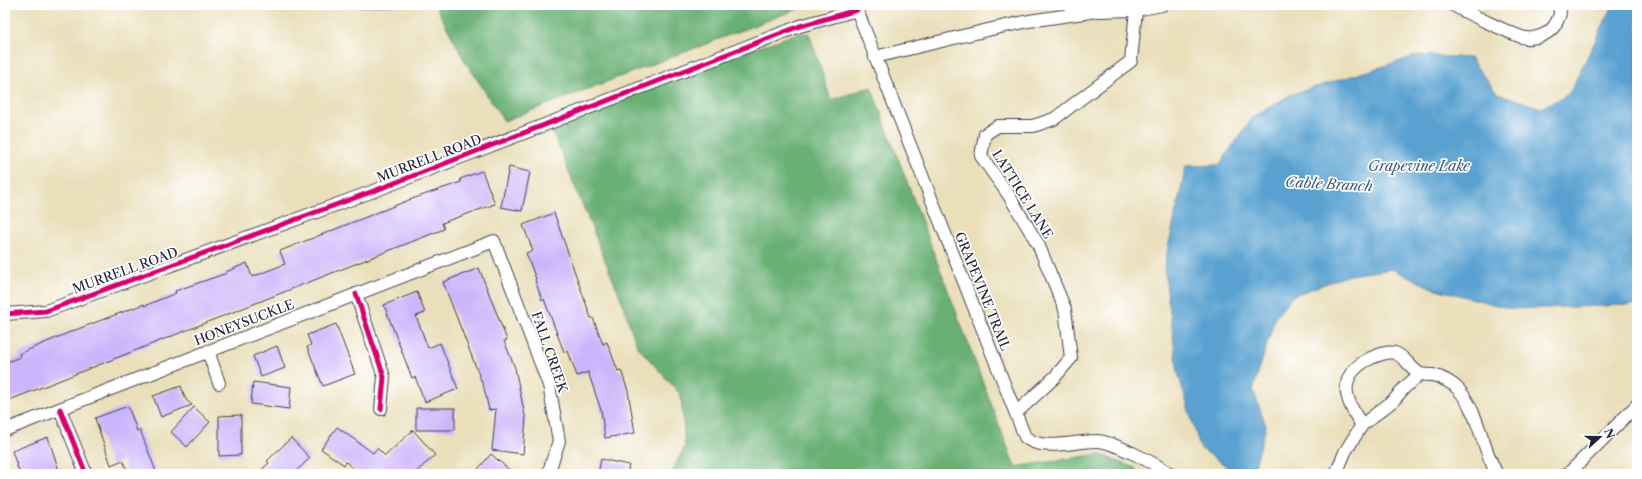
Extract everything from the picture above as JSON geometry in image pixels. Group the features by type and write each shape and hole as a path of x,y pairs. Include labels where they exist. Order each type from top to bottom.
{"street":[{"path":"875,57 996,28 1101,8 1136,10 1162,5"},
{"path":"1453,5 1525,38 1540,37 1552,30 1559,19 1561,10 1558,5"},
{"name":"GRAPEVINE TRAIL","path":"857,10 1025,437 1031,442 1048,444 1098,441 1123,448 1171,474"},
{"name":"MURRELL ROAD","path":"5,314 46,311 379,189 800,26 857,10"},
{"name":"LATTICE LANE","path":"1016,414 1055,377 1071,358 1069,337 1065,309 1038,244 1008,194 981,156 985,134 998,126 1033,126 1054,119 1131,61 1136,10"},
{"name":"HONEYSUCKLE","path":"5,430 494,240"},
{"name":"FALL CREEK","path":"494,240 549,385 559,441 548,474"},
{"path":"356,294 384,377 381,409"},
{"path":"208,352 220,383"},
{"path":"1362,425 1350,408 1346,397 1346,387 1351,375 1361,363 1385,353 1394,353 1403,358 1420,374 1446,379 1459,389 1468,402 1497,474"},
{"path":"1336,474 1345,452 1362,425 1394,400 1404,388 1420,374"},
{"path":"1568,474 1637,405"},
{"path":"60,409 86,474"}],"green space":[{"path":"224,5 397,5 261,9"},
{"path":"435,5 808,5 504,121 465,61"},
{"path":"809,33 831,100 871,87 1015,467 1099,454 1135,468 1138,474 671,474 685,446 681,395 637,346 621,299 549,123 795,34"}],"water":[{"name":"Grapevine Lake","path":"1613,5 1637,5 1637,303 1632,305 1512,309 1432,288 1392,269 1349,275 1292,296 1275,318 1253,390 1266,426 1253,474 1238,474 1200,448 1178,373 1164,267 1186,166 1219,165 1253,117 1290,95 1420,55 1470,58 1497,93 1541,108 1569,94"}],"building":[{"path":"509,167 530,172 522,211 501,207"},
{"path":"482,171 495,204 442,223 444,229 7,401 5,396 5,363 20,357 19,354 70,332 144,304 144,306 176,293 175,291 227,273 226,272 247,263 252,277 285,264 280,251 409,200 461,182 460,179"},
{"path":"554,213 591,318 593,318 603,344 607,342 618,371 621,370 628,391 635,433 605,438 601,410 588,372 577,376 568,351 564,352 544,299 542,300 526,253 533,251 523,225"},
{"path":"479,268 507,340 504,341 515,368 526,417 523,454 492,450 496,409 489,410 484,388 443,282"},
{"path":"417,292 425,313 416,316 428,348 440,343 458,389 425,402 415,377 412,378 384,305"},
{"path":"336,324 355,374 323,386 307,347 311,345 307,335"},
{"path":"277,346 285,368 261,377 253,356"},
{"path":"253,382 291,387 289,409 251,404"},
{"path":"181,386 186,400 192,405 161,417 153,396"},
{"path":"128,406 137,431 140,430 157,474 128,474 123,460 111,465 95,418"},
{"path":"194,407 210,422 187,447 171,432"},
{"path":"416,408 455,408 455,430 416,430"},
{"path":"241,415 241,455 219,456 219,416"},
{"path":"337,427 373,453 377,448 385,456 413,430 435,455 414,474 359,474 346,462 344,465 321,449"},
{"path":"48,437 60,474 20,474 12,451"},
{"path":"291,438 310,458 293,474 257,474 269,463 267,461"},
{"path":"491,454 514,474 474,474"},
{"path":"601,459 629,465 627,474 598,474"}],"cycle path":[{"path":"5,314 46,311 379,189 800,26 857,10"},
{"path":"356,294 384,377 381,409"},
{"path":"60,409 86,474"}],"water label":[{"name":"Cable Branch","path":"1329,184"}]}
